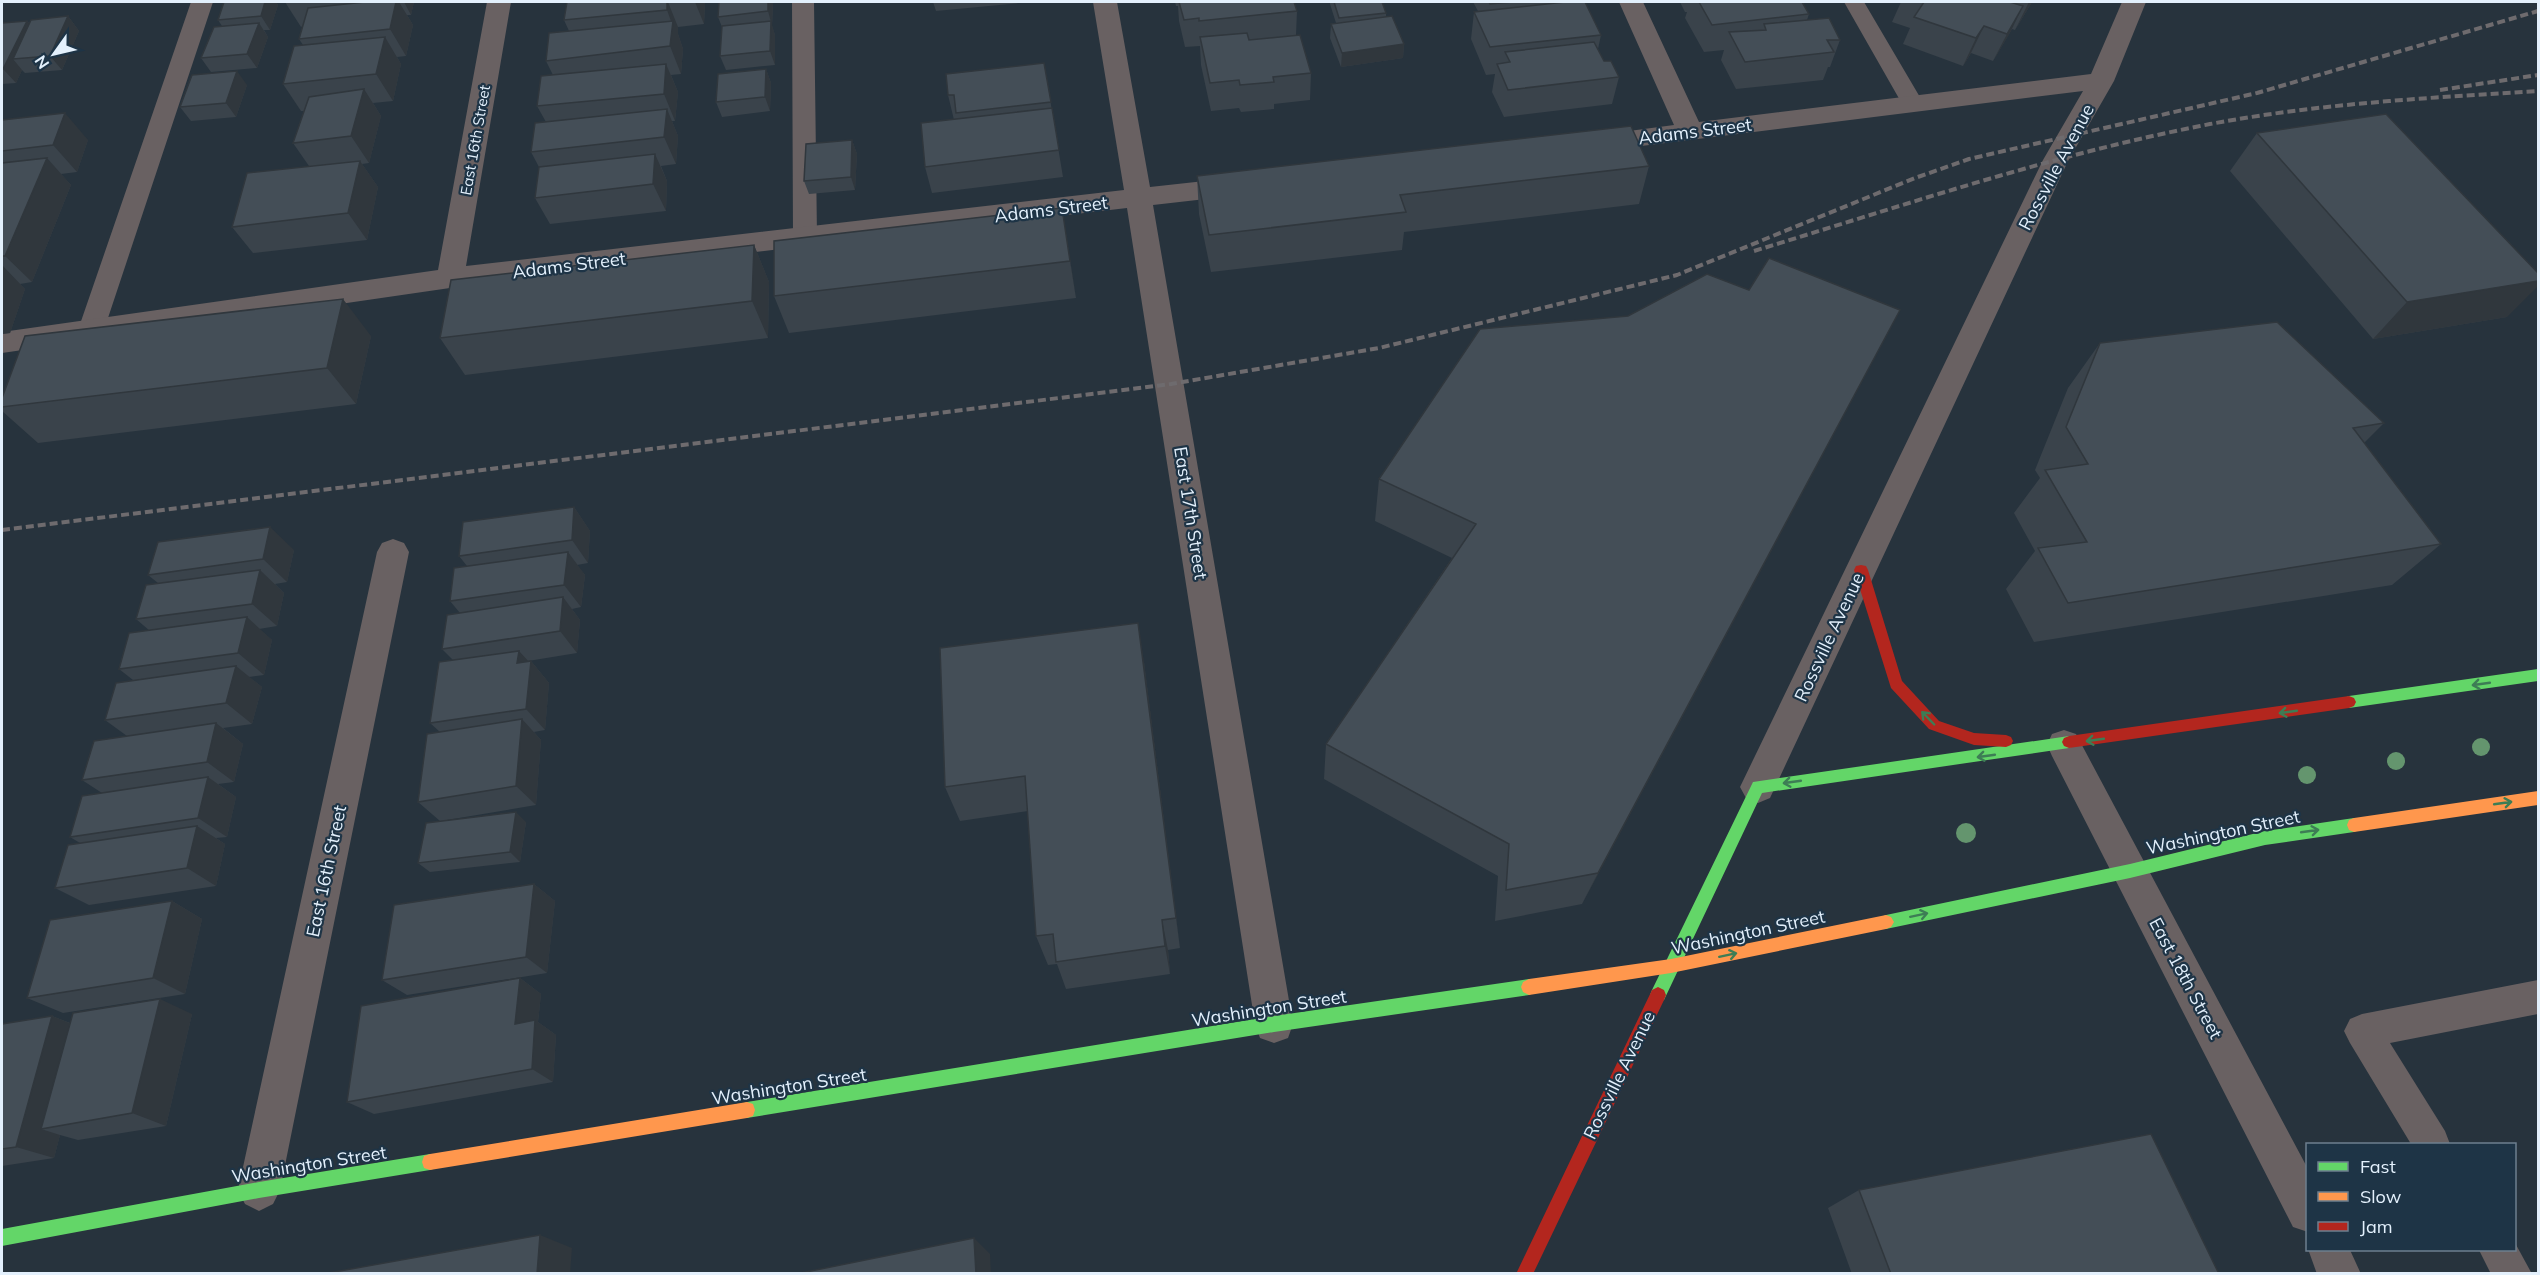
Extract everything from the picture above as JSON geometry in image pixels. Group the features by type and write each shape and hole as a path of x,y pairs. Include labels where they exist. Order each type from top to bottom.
{"street":[{"name":"East 16th Street","path":"450,278 499,2"},
{"name":"East 17th Street","path":"1105,2 1140,199 1274,1024"},
{"path":"1631,2 1690,131"},
{"name":"Rossville Avenue","path":"1524,1274 2056,160 2076,133 2102,81 2134,2"},
{"name":"Adams Street","path":"1573,146 2102,81"},
{"name":"Adams Street","path":"2,343 450,278 1269,183"},
{"name":"East 16th Street","path":"260,1191 393,552"},
{"path":"1861,570 1896,684 1934,725 1974,740 2064,745"},
{"path":"1758,787 2064,745 2538,675"},
{"name":"East 18th Street","path":"2064,745 2306,1210"},
{"name":"Washington Street","path":"2,1238 260,1191 1274,1024 1671,966 2130,871 2265,838 2538,798"},
{"path":"2328,1251 2340,1274"}],"lane":[{"path":"91,330 202,2"},
{"path":"803,2 805,237"},
{"path":"1854,2 1912,104"},
{"path":"2431,1143 2362,1031 2538,997"},
{"path":"2499,1251 2513,1274"}],"building":[{"path":"224,2 265,2 261,16 218,20"},
{"path":"365,2 396,2 390,29 299,39 308,8"},
{"path":"567,2 667,2 667,10 564,20"},
{"path":"719,2 768,2 768,11 718,17"},
{"path":"1179,2 1294,2 1297,11 1199,21 1199,18 1184,20"},
{"path":"1334,2 1382,2 1386,13 1339,18"},
{"path":"1489,2 1512,2 1490,4"},
{"path":"1585,2 1601,35 1490,47 1474,12"},
{"path":"1699,2 1802,2 1809,14 1712,25"},
{"path":"1924,2 2010,2 2023,6 2007,34 1984,26 1976,38 1914,17"},
{"path":"68,16 50,56 13,59 31,20"},
{"path":"1392,16 1404,44 1342,53 1331,24"},
{"path":"1829,18 1840,40 1827,40 1834,52 1745,62 1729,32 1766,30 1764,24"},
{"path":"27,21 3,69 2,69 2,23"},
{"path":"673,21 670,46 546,61 549,33"},
{"path":"771,21 770,51 720,56 722,26"},
{"path":"259,23 247,54 201,58 214,27"},
{"path":"1247,33 1249,40 1300,35 1311,73 1273,77 1274,82 1240,85 1239,80 1210,83 1200,37"},
{"path":"385,37 376,74 283,84 294,46"},
{"path":"1594,42 1604,61 1611,61 1619,77 1508,90 1497,64 1510,62 1505,52"},
{"path":"1044,63 1051,102 956,113 954,95 948,95 946,74"},
{"path":"666,64 664,94 537,106 541,76"},
{"path":"766,69 765,97 716,102 718,74"},
{"path":"237,71 226,103 180,107 192,75"},
{"path":"364,89 351,136 293,143 309,97"},
{"path":"1052,108 1059,150 925,167 921,123"},
{"path":"667,109 664,137 531,152 535,123"},
{"path":"65,113 53,145 2,151 2,120"},
{"path":"2386,114 2538,273 2538,281 2407,302 2257,133"},
{"path":"1631,126 1649,166 1400,195 1406,212 1209,235 1197,176"},
{"path":"852,140 851,177 804,181 806,144"},
{"path":"655,154 653,184 535,198 539,167"},
{"path":"47,158 5,256 2,256 2,163"},
{"path":"360,161 348,213 232,227 247,173"},
{"path":"1062,208 1070,261 774,296 774,241"},
{"path":"754,245 752,301 440,338 451,280"},
{"path":"1769,258 1900,310 1598,873 1506,890 1509,844 1326,744 1476,524 1379,479 1480,329 1628,316 1707,274 1749,290"},
{"path":"343,299 327,368 2,407 2,398 25,336"},
{"path":"2277,322 2384,423 2353,428 2441,544 2068,603 2038,548 2087,542 2045,470 2088,464 2066,427 2100,343"},
{"path":"574,507 572,540 459,556 463,522"},
{"path":"270,527 263,559 148,575 158,542"},
{"path":"568,552 564,585 450,601 454,568"},
{"path":"260,570 252,604 136,619 146,585"},
{"path":"563,597 560,631 442,649 447,615"},
{"path":"247,617 238,653 119,669 129,633"},
{"path":"1138,623 1176,918 1162,920 1165,946 1056,962 1053,934 1036,936 1025,776 945,787 940,648"},
{"path":"519,651 517,663 531,661 526,709 430,723 439,662"},
{"path":"236,666 226,703 105,720 116,683"},
{"path":"522,719 516,786 418,802 427,734"},
{"path":"216,723 207,762 82,780 94,741"},
{"path":"208,777 198,818 70,837 82,796"},
{"path":"516,812 510,852 418,863 426,823"},
{"path":"197,826 187,868 55,888 68,845"},
{"path":"534,884 526,957 382,980 394,905"},
{"path":"172,901 153,978 27,998 50,920"},
{"path":"520,978 515,1024 535,1020 532,1069 347,1102 361,1006"},
{"path":"160,999 132,1113 41,1129 73,1013"},
{"path":"52,1016 16,1147 2,1149 2,1024"},
{"path":"2151,1134 2219,1274 1891,1274 1859,1190"},
{"path":"540,1235 537,1274 323,1274"},
{"path":"974,1238 976,1274 796,1274"}],"railway":[{"path":"2,530 1171,384 1379,348 1677,275 1915,178 1969,159 2257,93 2538,11"},
{"path":"2440,90 2538,75"},
{"path":"1754,251 2031,167 2200,126 2326,107 2538,91"}],"traffic: fast":[{"path":"2349,702 2538,675"},
{"path":"1658,995 1758,787 2069,742"},
{"path":"1886,922 2130,871 2265,838 2354,825"},
{"path":"747,1110 1274,1024 1529,987"},
{"path":"2,1238 259,1190 430,1162"}],"traffic: slow":[{"path":"2354,825 2538,798"},
{"path":"1529,987 1671,966 1886,922"},
{"path":"430,1162 747,1110"}],"traffic: jam":[{"path":"1861,570 1896,684 1934,725 1974,739 2006,741"},
{"path":"2069,742 2349,702"},
{"path":"1524,1274 1658,995"}]}
